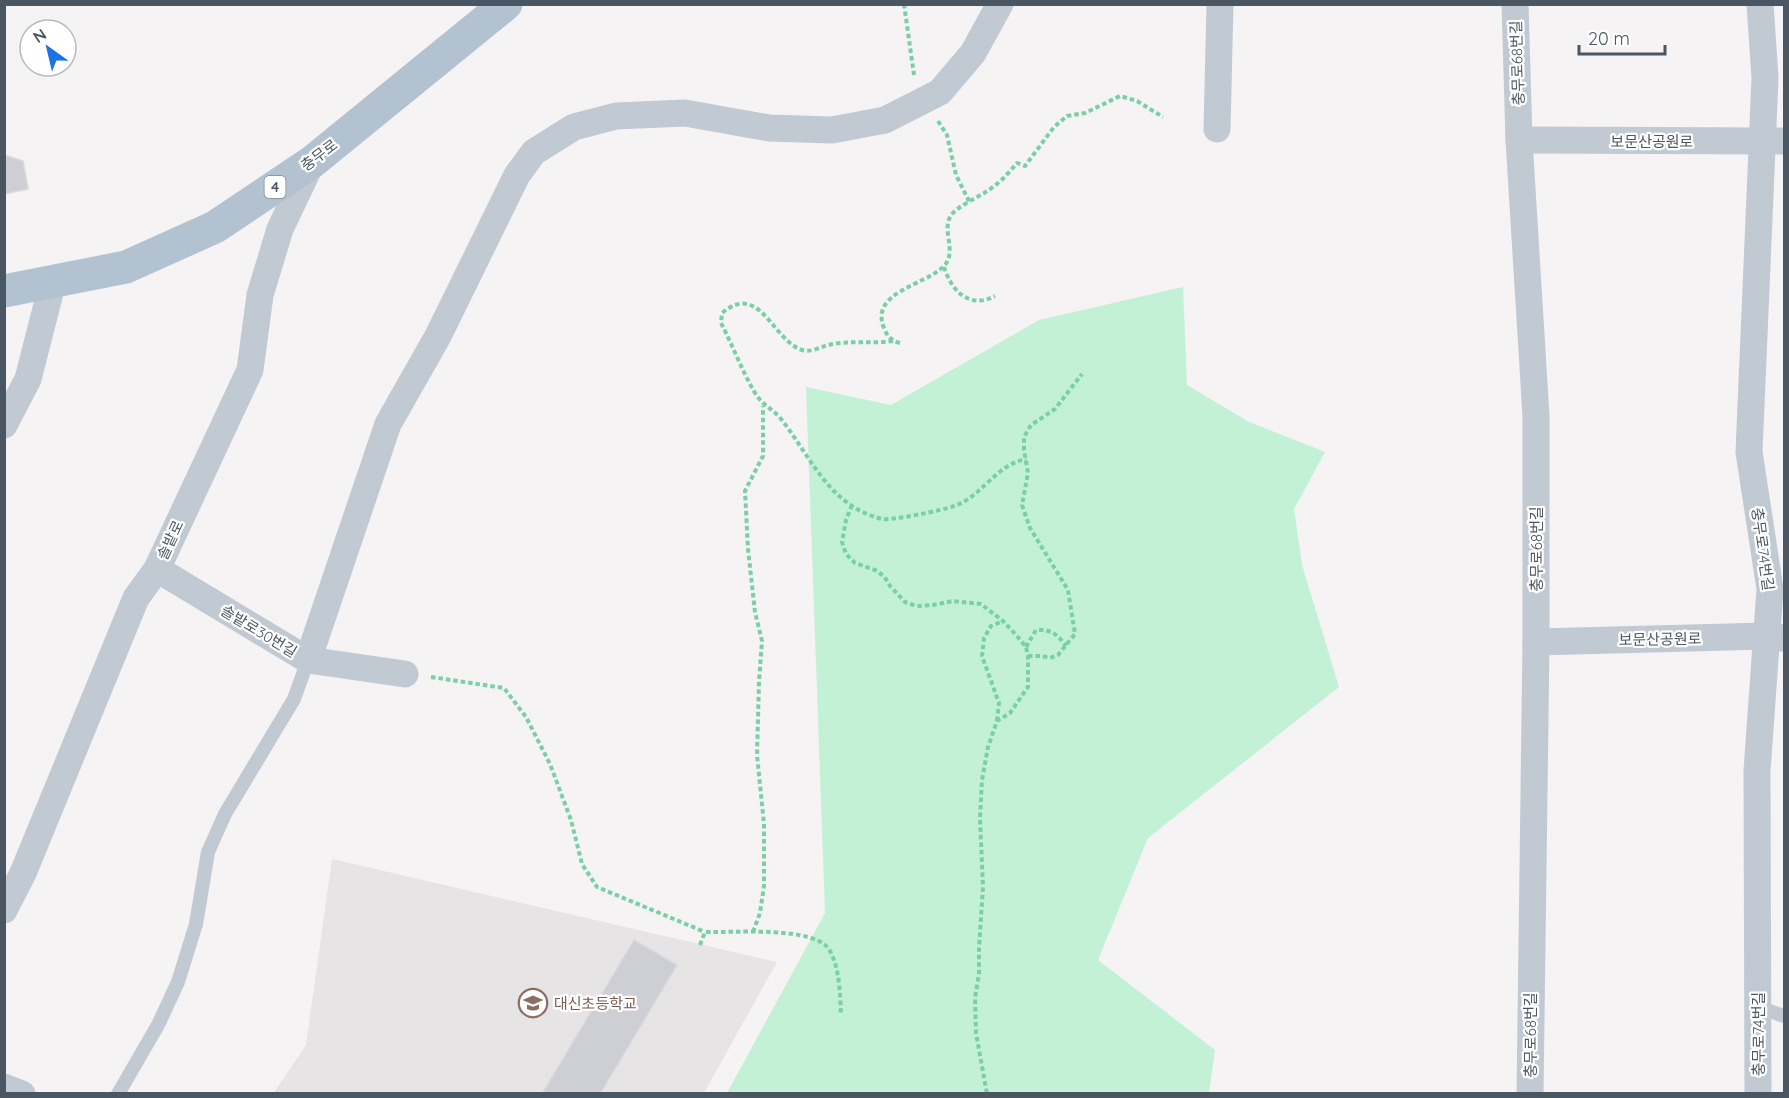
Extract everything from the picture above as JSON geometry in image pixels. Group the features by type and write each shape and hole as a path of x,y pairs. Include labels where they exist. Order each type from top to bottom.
{"main road":[{"name":"충무로","path":"4,291 126,267 215,227 312,162 506,4"}],"street":[{"path":"308,660 388,424 438,336 517,175 534,152 574,127 616,116 685,113 769,128 822,129 885,120 940,92 973,53 999,4"},
{"path":"1217,129 1220,4"},
{"name":"충무로68번길","path":"1515,4 1519,140 1536,416 1536,642 1530,1094"},
{"name":"충무로74번길","path":"1758,1094 1757,771 1776,637 1749,452 1773,141 1765,78 1760,4"},
{"name":"보문산공원로","path":"1519,140 1773,141"},
{"name":"솔밭로","path":"4,910 23,873 136,598 157,569 250,370 260,296 280,229 312,162"},
{"path":"4,425 28,379 53,281"},
{"name":"솔밭로30번길","path":"157,569 308,660 405,674"},
{"name":"보문산공원로","path":"1536,642 1776,637"},
{"path":"4,1087 22,1094"}],"lane":[{"path":"118,1094 158,1025 178,982 196,924 208,852 225,814 294,699 308,660"},
{"path":"1758,1007 1785,1016"}],"path":[{"path":"893,341 886,334 882,323 882,313 886,303 895,294 917,284 944,267 950,258 948,225 953,213 995,186 1017,163 1025,166 1054,127 1067,116 1085,113 1120,96 1137,101 1163,117"},
{"path":"944,267 947,279 964,298 977,301 995,296"},
{"path":"900,343 893,341 838,343 804,351 791,345 756,307 744,303 732,305 722,313 721,323 755,394 763,405 779,416 817,473 840,497 852,505 885,520 954,507 974,496 1008,465 1026,459"},
{"path":"1028,657 1050,658 1058,655 1075,634 1068,590 1030,528 1022,505 1028,472 1024,437 1031,425 1055,409 1082,374"},
{"path":"753,932 760,913 764,886 764,824 757,755 762,641 755,612 745,491 763,456 763,405"},
{"path":"852,505 842,542 846,554 855,563 884,576 905,602 916,606 952,601 981,604 1003,621 1026,647 1028,687 1010,713 997,721"},
{"path":"987,1094 976,1033 975,998 979,974 983,887 980,818 987,747 997,721 999,703 982,656 984,638 992,626 1003,621"},
{"path":"1026,647 1036,630 1048,629 1056,633 1066,646"},
{"path":"405,674 504,688 526,717 550,764 571,820 582,864 597,887 705,932 785,933 821,941 830,949 836,967 841,1015"},
{"path":"700,945 705,932"}],"shaded area":[{"name":"대신초등학교","path":"332,859 777,962 704,1093 273,1094 306,1045"}],"green space":[{"path":"1183,287 1187,385 1249,422 1325,452 1294,509 1302,565 1339,687 1148,838 1098,960 1215,1050 1209,1093 727,1093 825,913 806,387 891,405 1039,320"}],"building":[{"path":"4,155 23,161 28,189 4,194"},
{"path":"634,940 677,965 600,1094 542,1094"}],"place":[{"name":"대신초등학교","path":"533,1003"}]}
